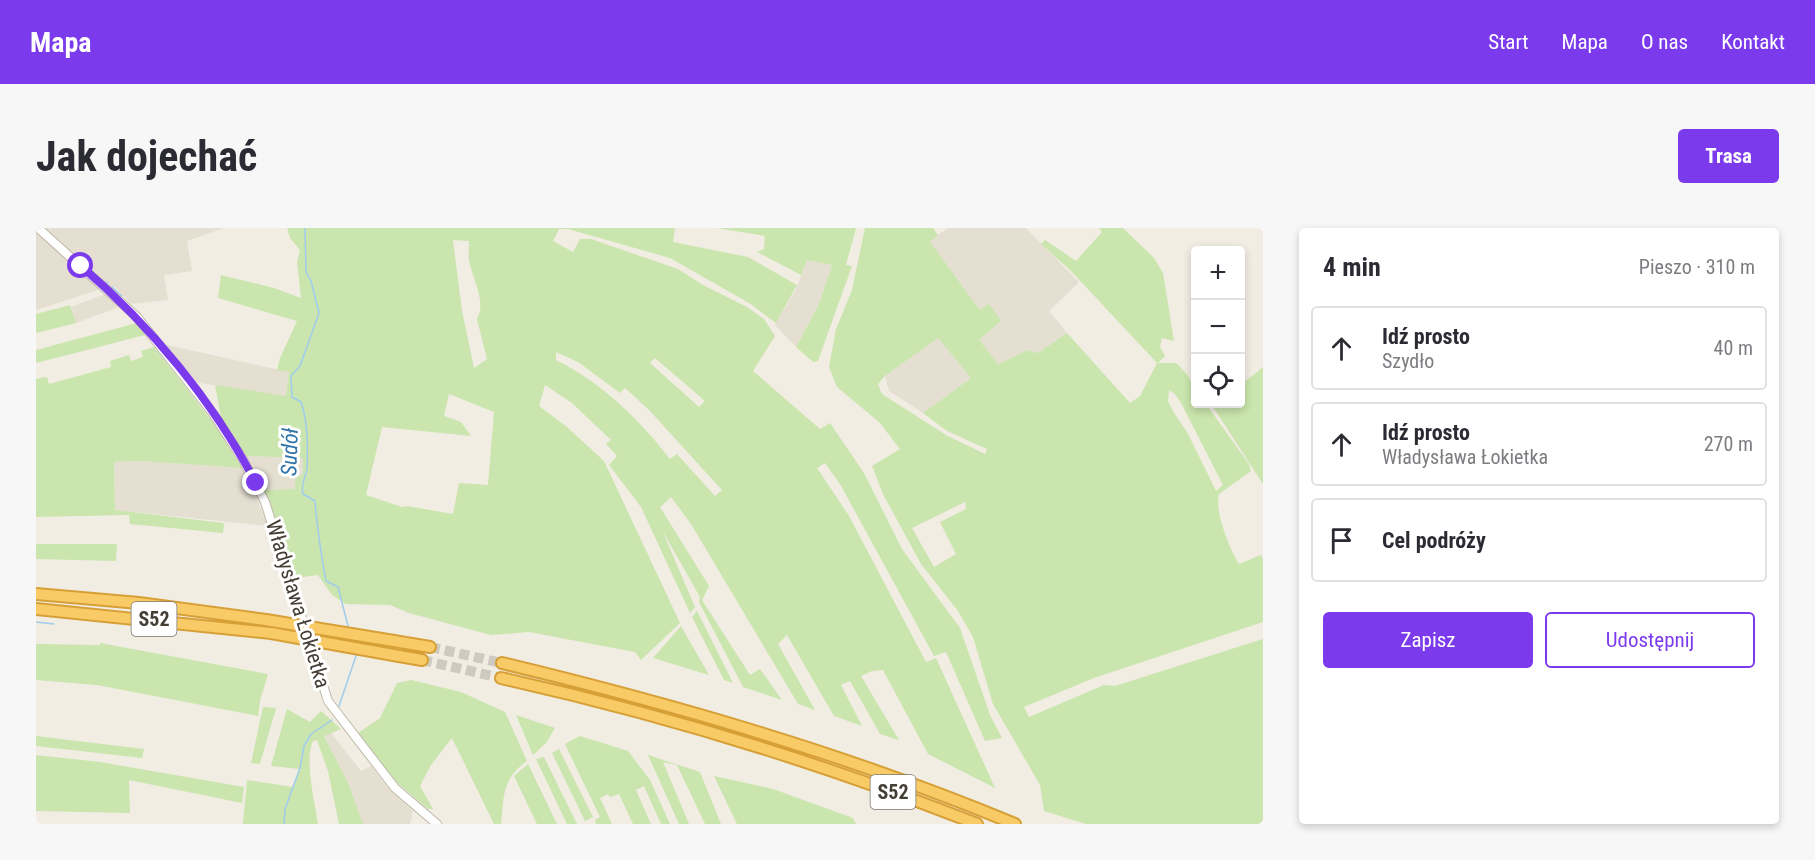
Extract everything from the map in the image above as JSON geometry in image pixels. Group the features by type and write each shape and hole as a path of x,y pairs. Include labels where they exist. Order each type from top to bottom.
{"highway":[{"name":"S52","path":"36,594 140,603 266,620 430,647"},
{"name":"S52","path":"36,609 271,633 422,660"},
{"name":"S52","path":"502,663 634,696 784,740 1015,824"},
{"name":"S52","path":"501,678 722,735 820,767 977,824"}],"street":[{"name":"Władysława Łokietka","path":"38,228 137,317 212,412 249,469 275,528 318,675 328,701 395,788 437,824"}],"shaded area":[{"path":"41,228 224,228 187,241 192,271 164,275 168,300 131,304 115,287 109,287"},
{"path":"948,228 1026,228 1079,282 1049,311 1067,333 1038,353 1028,350 998,364 979,340 1001,321 980,310 929,241"},
{"path":"36,232 66,255 101,289 36,310"},
{"path":"807,260 832,265 819,304 796,347 775,325 796,289"},
{"path":"105,294 119,307 76,323 71,307"},
{"path":"938,338 971,378 923,413 889,391 885,376"},
{"path":"163,344 289,372 286,397 194,382"},
{"path":"246,456 303,458 303,475 296,489 264,490"},
{"path":"141,461 242,468 269,526 115,510 114,462"},
{"path":"331,733 361,771 371,766 388,788 413,811 410,824 363,824 348,782 324,735"}],"green space":[{"path":"287,228 675,228 673,242 748,257 797,285 776,323 749,303 670,258 568,229 559,229 553,241 573,252 580,239 591,239 678,269 703,285 747,307 764,319 775,336 753,371 820,429 830,423 864,473 902,549 960,628 990,715 1002,738 985,741 946,652 934,656 840,484 825,463 817,468 849,516 926,662 936,658 995,788 928,754 883,670 872,671 861,676 899,740 880,734 850,681 841,685 862,726 834,716 787,635 778,644 815,710 798,704 691,524 671,497 660,507 709,586 702,600 750,675 760,669 782,700 743,687 699,602 700,597 662,530 695,607 690,613 641,507 609,465 617,456 606,444 611,440 572,403 545,385 539,406 567,427 604,461 680,623 641,660 635,652 529,632 491,635 409,613 390,605 346,604 332,595 318,575 294,578 264,490 295,489 296,476 303,475 303,458 246,456 221,418 215,385 286,396 289,372 277,370 297,321 218,298 221,275 274,288 301,298 297,262 300,250 290,238","holes":["453,240 469,241 469,260 480,298 480,312 477,319 487,359 474,368 462,311","556,352 578,362 620,393 625,388 649,410 722,490 715,496 677,454 670,459 619,403 573,369 556,360","655,358 705,401 699,407 650,363","449,394 494,412 488,485 459,483 453,514 402,507 366,495 382,427 471,436 461,422 444,416"]},
{"path":"717,228 856,228 846,265 852,266 818,361 813,362 796,347 819,304 832,265 807,260 801,275 757,252 764,249 765,236"},
{"path":"865,228 933,228 938,235 930,242 980,310 989,304 1001,321 979,340 998,364 1028,350 1038,353 1067,333 1130,403 1140,396 1157,363 1070,270 1041,244 1045,240 1076,261 1102,232 1099,228 1123,228 1154,258 1163,273 1174,341 1162,338 1160,347 1165,356 1158,363 1176,363 1185,372 1191,381 1191,408 1209,408 1249,464 1251,471 1219,494 1218,502 1227,540 1239,564 1261,555 1263,559 1263,622 1094,678 1024,707 1029,717 1104,685 1115,686 1263,639 1263,824 1086,824 1044,811 1040,785 993,704 973,637 958,611 921,564 883,494 872,466 900,449 879,422 837,387 829,367 836,329 852,290","holes":["938,338 971,378 923,413 947,431 987,449 985,454 946,435 882,394 878,384 885,376","1169,390 1181,403 1223,485 1216,491 1187,432 1168,401","965,502 966,509 940,522 956,554 934,567 912,528"]},
{"path":"70,305 76,323 36,333 36,314"},
{"path":"137,323 145,335 36,363 36,350"},
{"path":"154,347 212,421 242,468 141,461 114,462 115,510 224,523 223,533 130,524 129,515 36,517 36,379 47,377 49,384 111,367 110,361 129,355 131,361 143,357 141,351"},
{"path":"1263,367 1263,484 1214,408 1245,408 1245,382"},
{"path":"36,544 117,544 116,561 36,559"},
{"path":"697,611 733,683 724,680 692,617"},
{"path":"681,626 709,675 653,658"},
{"path":"100,643 268,674 258,716 97,685 36,680 36,644 100,645"},
{"path":"411,680 461,692 505,712 527,761 513,774 506,788 501,824 494,824 452,738 431,765 420,786 433,809 428,809 393,779 358,733 380,718 397,683"},
{"path":"263,707 276,708 260,764 251,763"},
{"path":"287,709 310,722 321,711 341,729 324,736 348,782 363,824 339,824 328,771 317,740 313,741 310,759 318,824 243,824 247,780 293,787 299,769 271,766"},
{"path":"516,715 555,728 546,743 533,755"},
{"path":"36,736 144,749 142,758 36,746"},
{"path":"580,736 628,751 650,780 670,824 661,824 644,786 636,790 651,824 633,824 619,794 610,797 608,794 600,798 612,824 596,824 595,820 600,817 565,744"},
{"path":"559,749 593,817 585,821 552,753"},
{"path":"36,755 100,762 244,787 242,803 129,780 130,813 36,811"},
{"path":"648,755 700,772 721,824 705,824 677,765 663,762 689,824 679,824"},
{"path":"544,757 577,824 567,824 536,759"},
{"path":"528,764 557,824 537,824 514,776"},
{"path":"714,776 773,789 853,818 856,824 737,824"}],"waterway":[{"name":"Sudół","path":"305,228 306,272 311,281 319,313 300,366 291,376 292,397 301,402 306,426 307,467 302,486 303,494 315,501 326,581 338,587 349,630"},
{"path":"112,287 122,296"},
{"path":"36,622 54,624"},
{"name":"Sudół","path":"339,706 357,653"},
{"name":"Sudół","path":"284,824 285,809 300,768 304,746 311,734 332,720"}],"tunnel":[{"path":"430,647 502,663"},
{"path":"422,660 501,678"}],"route":[{"path":"81,266 128,307 145,326 212,412 256,483"}]}
